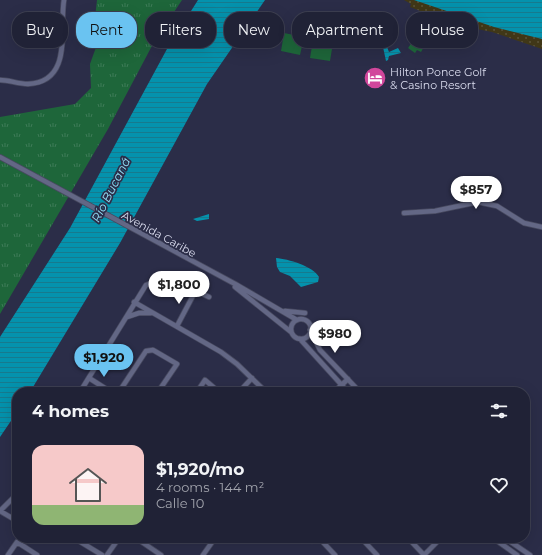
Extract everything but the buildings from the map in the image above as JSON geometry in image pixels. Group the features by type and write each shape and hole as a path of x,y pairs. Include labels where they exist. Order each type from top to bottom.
{"street":[{"path":"0,80 33,83 48,76 55,68 63,46 64,0"},
{"name":"Avenida Caribe","path":"0,157 281,310 296,320"},
{"path":"404,214 435,211 478,202 497,206 524,223 542,227"},
{"path":"83,387 127,317 134,302 146,285 162,279 174,280 209,297"},
{"name":"Avenida Caribe","path":"226,280 291,332"},
{"path":"177,326 196,290"},
{"path":"134,302 221,352 261,387"},
{"path":"281,310 305,313"},
{"path":"127,317 139,313 153,313"},
{"path":"310,330 306,338 300,339 294,337 291,332 292,324 296,320 306,321 310,326 310,330 320,350 355,387"},
{"path":"300,339 341,387"},
{"path":"122,387 146,351 153,350 177,364 161,387"},
{"path":"89,378 103,387"},
{"path":"244,387 252,378"},
{"path":"200,387 205,380 214,387"},
{"path":"346,387 350,381"},
{"path":"12,499 0,511 12,518"},
{"path":"8,555 16,543"},
{"path":"19,543 37,555"},
{"path":"82,543 102,555"},
{"path":"107,555 115,543"},
{"path":"143,543 161,555"},
{"path":"203,555 211,543"},
{"path":"324,543 335,555"},
{"path":"366,543 377,555"},
{"path":"413,543 424,555 436,543"},
{"path":"500,543 517,555"},
{"path":"512,543 530,555"}],"green space":[{"path":"97,0 182,0 174,12 145,12 145,48 151,48 108,129 0,314 0,117 75,104 91,88 90,64 96,48 137,48 137,12 96,12"},
{"path":"284,33 292,35 292,48 302,48 300,55 281,51 282,48 284,48"},
{"path":"312,48 332,48 330,61 310,58"},
{"path":"408,48 423,48 421,52 417,50 415,53"}],"sand":[{"path":"404,0 437,0 478,12 423,12 410,7 411,4"},
{"path":"478,12 542,31 542,49 492,32 478,29"}],"water":[{"name":"Río Bucaná","path":"198,0 265,0 257,12 224,12 224,48 232,48 207,84 120,243 33,387 12,387 12,419 0,437 0,337 70,228 168,48 216,48 216,12 190,12"},
{"path":"414,0 542,0 542,39 478,22 478,12 450,12"},
{"path":"383,48 387,48 389,52 398,48 401,53 389,56 388,60 386,61"},
{"path":"209,214 209,219 197,221 193,219"},
{"path":"276,258 306,266 319,277 318,282 301,287 290,276 280,272 277,267"}],"place":[{"name":"Hilton Ponce Golf & Casino Resort","path":"375,78"}]}
